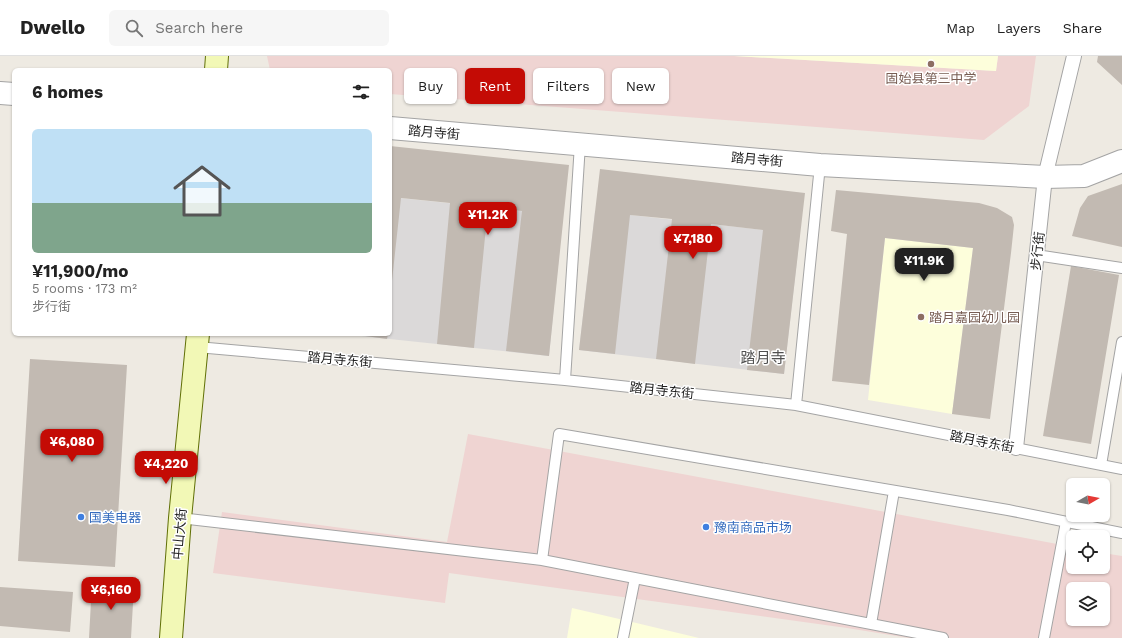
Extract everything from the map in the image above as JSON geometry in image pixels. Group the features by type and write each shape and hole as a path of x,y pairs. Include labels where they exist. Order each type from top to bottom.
{"main road":[{"path":"216,68 217,56"},
{"name":"中山大街","path":"171,638 180,518 198,340"}],"street":[{"name":"步行街","path":"1016,448 1045,177 1074,56"},
{"path":"0,93 12,94"},
{"name":"踏月寺街","path":"392,128 820,164 1045,177 1084,176 1122,161"}],"lane":[{"path":"565,380 580,144"},
{"path":"796,405 820,164"},
{"path":"1036,255 1122,268"},
{"name":"踏月寺东街","path":"198,340 796,405 1122,469"},
{"path":"1101,465 1122,342"},
{"path":"542,560 558,434 1008,510 1122,533"},
{"path":"871,624 894,491"},
{"path":"180,518 542,560 943,638"},
{"path":"1044,638 1066,522"},
{"path":"623,638 635,578"}],"shaded area":[{"path":"267,56 734,56 996,71 998,56 1036,56 1029,106 984,140 519,104 525,104 525,68 465,68 465,100 457,99 457,68 404,68 404,95 392,94 392,68 270,68"},
{"name":"固始县第三中学","path":"734,56 998,56 996,71"},
{"path":"392,197 563,215 549,356 361,336 392,336"},
{"path":"595,211 800,234 784,374 579,350"},
{"name":"踏月嘉园幼儿园","path":"885,238 973,248 952,414 868,400"},
{"name":"豫南商品市场","path":"468,434 1066,546 1066,574 1110,574 1110,554 1122,556 1122,638 909,638 847,628 449,573 445,603 213,573 222,512 447,542"},
{"path":"572,608 628,621 699,638 567,638"}],"building":[{"path":"1098,56 1122,56 1122,85 1097,62"},
{"path":"392,146 569,165 549,356 506,351 522,211 488,207 474,348 437,344 450,203 401,198 392,281"},
{"path":"600,169 805,193 784,374 747,370 763,230 711,224 695,364 656,359 672,219 630,215 615,354 579,350"},
{"path":"1122,184 1122,247 1072,236 1080,208 1088,196"},
{"path":"836,190 979,203 997,208 1012,217 1014,225 1011,253 990,419 952,414 973,248 885,238 869,385 832,381 847,234 831,231"},
{"path":"1071,266 1119,275 1091,444 1043,436"},
{"path":"365,336 388,336 387,339"},
{"path":"30,359 127,365 115,567 18,561"},
{"path":"92,583 134,586 131,638 89,638"},
{"path":"0,587 73,592 70,632 0,626"}],"place":[{"name":"固始县第三中学","path":"931,64"},
{"name":"踏月嘉园幼儿园","path":"921,317"},
{"name":"国美电器","path":"81,517"},
{"name":"豫南商品市场","path":"706,527"}],"district":[{"name":"踏月寺","path":"763,358"}]}
